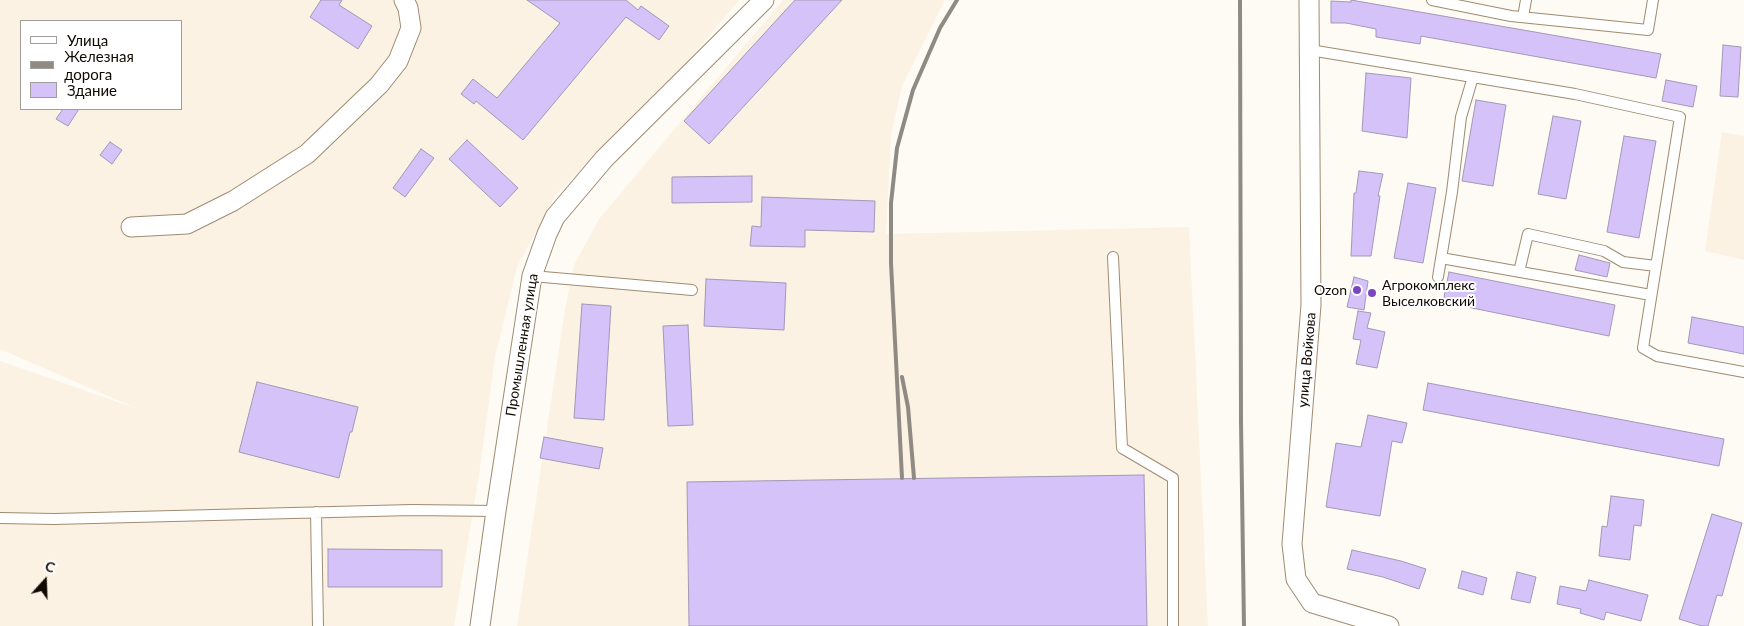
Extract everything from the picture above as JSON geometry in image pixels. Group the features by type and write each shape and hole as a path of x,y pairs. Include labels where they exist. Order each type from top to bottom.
{"street":[{"path":"131,227 187,224 233,201 307,154 379,86 398,61 412,28 408,8 404,0"},
{"name":"Промышленная улица","path":"480,626 532,276 547,234 555,217 604,159 764,0"},
{"name":"улица Войкова","path":"1309,0 1311,305 1292,544 1296,579 1312,604 1389,626"}],"lane":[{"path":"1432,0 1523,17 1648,30 1653,0"},
{"path":"1523,17 1526,0"},
{"path":"1310,50 1575,94 1680,117 1643,348 1657,356 1744,372"},
{"path":"1438,277 1452,192 1461,117 1473,77"},
{"path":"1519,272 1528,234 1604,251 1623,262 1656,266"},
{"path":"1113,257 1122,448 1173,478 1174,626"},
{"path":"1441,258 1651,295"},
{"path":"532,276 692,290"},
{"path":"0,518 54,519 412,510 496,512"},
{"path":"316,512 318,626"}],"shaded area":[{"path":"0,0 739,0 692,56 555,196 517,267 495,357 479,475 454,626 0,626 0,361 138,409 0,349"},
{"path":"783,0 945,0 902,86 891,135 886,234 1189,227 1208,626 517,626 565,309 574,265 599,219"},
{"path":"1722,132 1744,136 1744,260 1705,251"}],"building":[{"path":"321,0 342,0 339,5 372,26 358,49 310,17"},
{"path":"527,0 626,0 638,10 641,6 669,26 659,40 626,17 523,140 476,101 474,104 461,94 473,79 497,98 560,23"},
{"path":"795,0 842,0 709,144 684,121"},
{"path":"1351,0 1661,54 1656,78 1421,36 1420,44 1376,37 1376,29 1346,23 1331,23 1331,1 1351,2"},
{"path":"1723,45 1741,47 1738,97 1720,96"},
{"path":"1366,73 1411,78 1407,138 1362,131"},
{"path":"1666,80 1697,86 1693,107 1662,101"},
{"path":"1476,100 1506,105 1493,186 1462,181"},
{"path":"62,110 78,110 68,126 56,119"},
{"path":"1553,116 1581,121 1566,199 1538,194"},
{"path":"1624,136 1656,141 1639,238 1607,232"},
{"path":"467,140 518,188 500,207 449,159"},
{"path":"110,142 122,150 112,164 100,155"},
{"path":"421,149 434,158 405,197 393,188"},
{"path":"1359,171 1383,174 1378,196 1380,196 1371,256 1351,256 1354,193 1356,193"},
{"path":"752,176 752,202 672,203 672,177"},
{"path":"1408,183 1436,188 1423,263 1394,258"},
{"path":"762,197 875,201 874,232 805,230 805,247 750,246 752,226 761,227"},
{"path":"1579,255 1610,263 1607,277 1575,270"},
{"path":"1449,272 1615,305 1609,336 1443,302"},
{"path":"1354,277 1368,281 1364,310 1347,307"},
{"path":"706,279 786,283 784,330 704,326"},
{"path":"582,304 611,306 604,420 574,418"},
{"path":"1358,311 1371,313 1367,328 1385,332 1377,368 1356,364 1361,340 1353,339"},
{"path":"1692,317 1744,327 1744,354 1688,343"},
{"path":"688,325 693,425 668,426 663,326"},
{"path":"257,382 358,407 339,478 239,452"},
{"path":"1428,383 1724,439 1719,466 1423,410"},
{"path":"1368,415 1407,423 1402,443 1392,441 1380,516 1326,507 1336,443 1361,447"},
{"path":"544,437 603,448 599,469 540,458"},
{"path":"1144,475 1147,626 689,626 687,482"},
{"path":"1611,496 1644,500 1641,526 1634,525 1630,560 1599,556 1602,526 1607,527"},
{"path":"1712,514 1742,523 1722,596 1717,595 1708,626 1702,626 1679,619"},
{"path":"328,549 442,550 442,587 328,587"},
{"path":"1352,550 1401,561 1426,569 1419,589 1383,577 1347,569"},
{"path":"1462,571 1487,578 1483,595 1458,588"},
{"path":"1517,572 1536,577 1530,603 1511,599"},
{"path":"1589,580 1648,595 1641,621 1606,612 1604,620 1580,613 1581,609 1557,604 1560,586 1586,591"}],"railway":[{"path":"902,478 891,263 891,203 897,148 913,90 940,28 957,0"},
{"path":"1240,0 1241,422 1244,626"},
{"path":"902,377 908,407 914,478"}],"place":[{"name":"Ozon","path":"1357,290"},
{"name":"Агрокомплекс Выселковский","path":"1372,293"}]}
